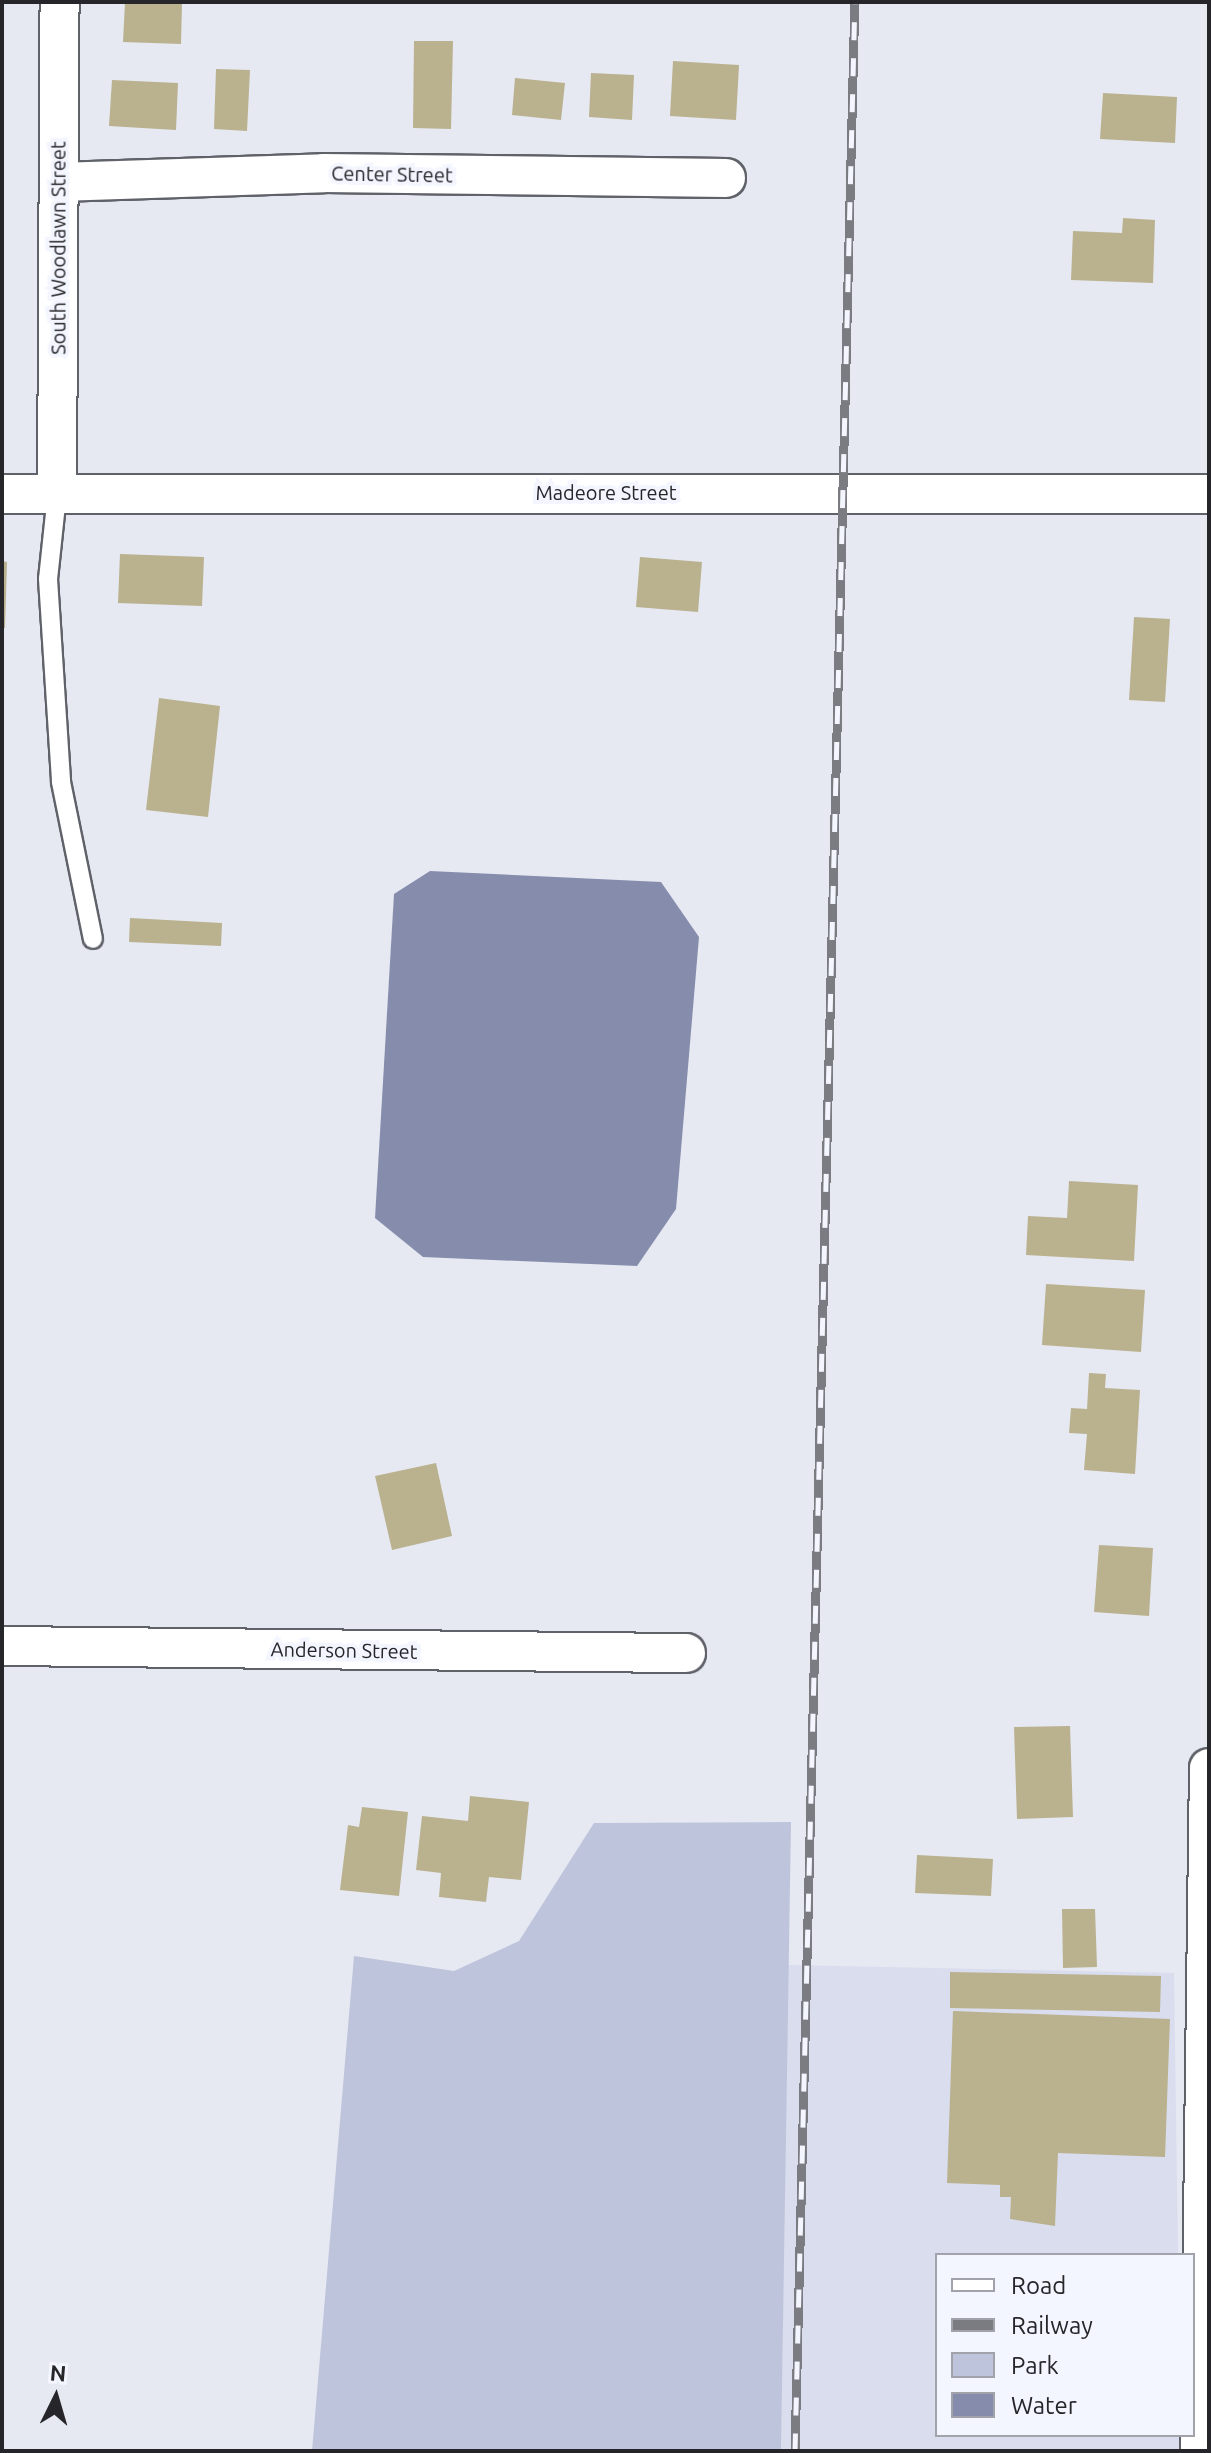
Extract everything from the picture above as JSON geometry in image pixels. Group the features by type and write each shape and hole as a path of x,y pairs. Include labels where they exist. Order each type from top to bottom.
{"street":[{"name":"South Woodlawn Street","path":"57,495 60,2"},
{"name":"Center Street","path":"59,182 324,173 726,178"},
{"name":"Madeore Street","path":"2,494 1209,494"},
{"name":"Anderson Street","path":"2,1646 686,1653"},
{"path":"1200,2451 1207,2232 1209,1768"}],"lane":[{"path":"57,495 48,579 61,782 93,939"}],"shaded area":[{"path":"788,1965 1174,1973 1178,2253 935,2253 935,2437 1180,2437 1180,2451 781,2451"}],"green space":[{"path":"791,1822 781,2451 312,2451 354,1956 454,1971 519,1941 594,1823"}],"water":[{"path":"430,871 661,882 699,937 676,1209 637,1266 423,1257 375,1218 394,894"}],"building":[{"path":"125,2 182,2 181,44 123,42"},
{"path":"414,41 453,41 451,129 413,128"},
{"path":"673,61 739,65 736,120 670,116"},
{"path":"216,69 250,70 247,131 214,129"},
{"path":"591,73 634,75 632,120 589,117"},
{"path":"515,78 565,83 561,120 512,115"},
{"path":"112,80 178,83 176,130 109,126"},
{"path":"1103,93 1177,97 1175,143 1100,139"},
{"path":"1123,218 1155,220 1153,283 1071,280 1073,231 1122,233"},
{"path":"120,554 204,557 202,606 118,603"},
{"path":"640,557 702,562 698,612 636,607"},
{"path":"2,561 7,562 5,628 2,628"},
{"path":"1134,617 1170,619 1165,702 1129,700"},
{"path":"159,698 220,706 208,817 146,810"},
{"path":"130,918 222,923 221,946 129,942"},
{"path":"1069,1181 1138,1185 1134,1261 1026,1255 1028,1216 1067,1218"},
{"path":"1046,1284 1145,1290 1141,1352 1042,1345"},
{"path":"1089,1373 1106,1374 1105,1388 1140,1390 1135,1474 1084,1470 1087,1434 1069,1433 1071,1408 1087,1409"},
{"path":"436,1463 452,1536 392,1550 375,1476"},
{"path":"1099,1545 1153,1548 1149,1616 1094,1612"},
{"path":"1070,1726 1073,1817 1017,1819 1014,1727"},
{"path":"470,1796 529,1802 521,1880 489,1877 486,1902 439,1897 441,1873 416,1870 422,1816 468,1821"},
{"path":"362,1807 408,1812 399,1896 340,1890 348,1825 359,1827"},
{"path":"917,1855 993,1859 991,1896 915,1893"},
{"path":"1062,1909 1095,1909 1097,1967 1063,1968"},
{"path":"950,1972 1161,1976 1160,2012 950,2008"},
{"path":"953,2011 1170,2019 1165,2157 1058,2153 1055,2226 1010,2219 1011,2197 1000,2197 1000,2185 947,2183"}],"railway":[{"path":"795,2451 855,2"}]}
